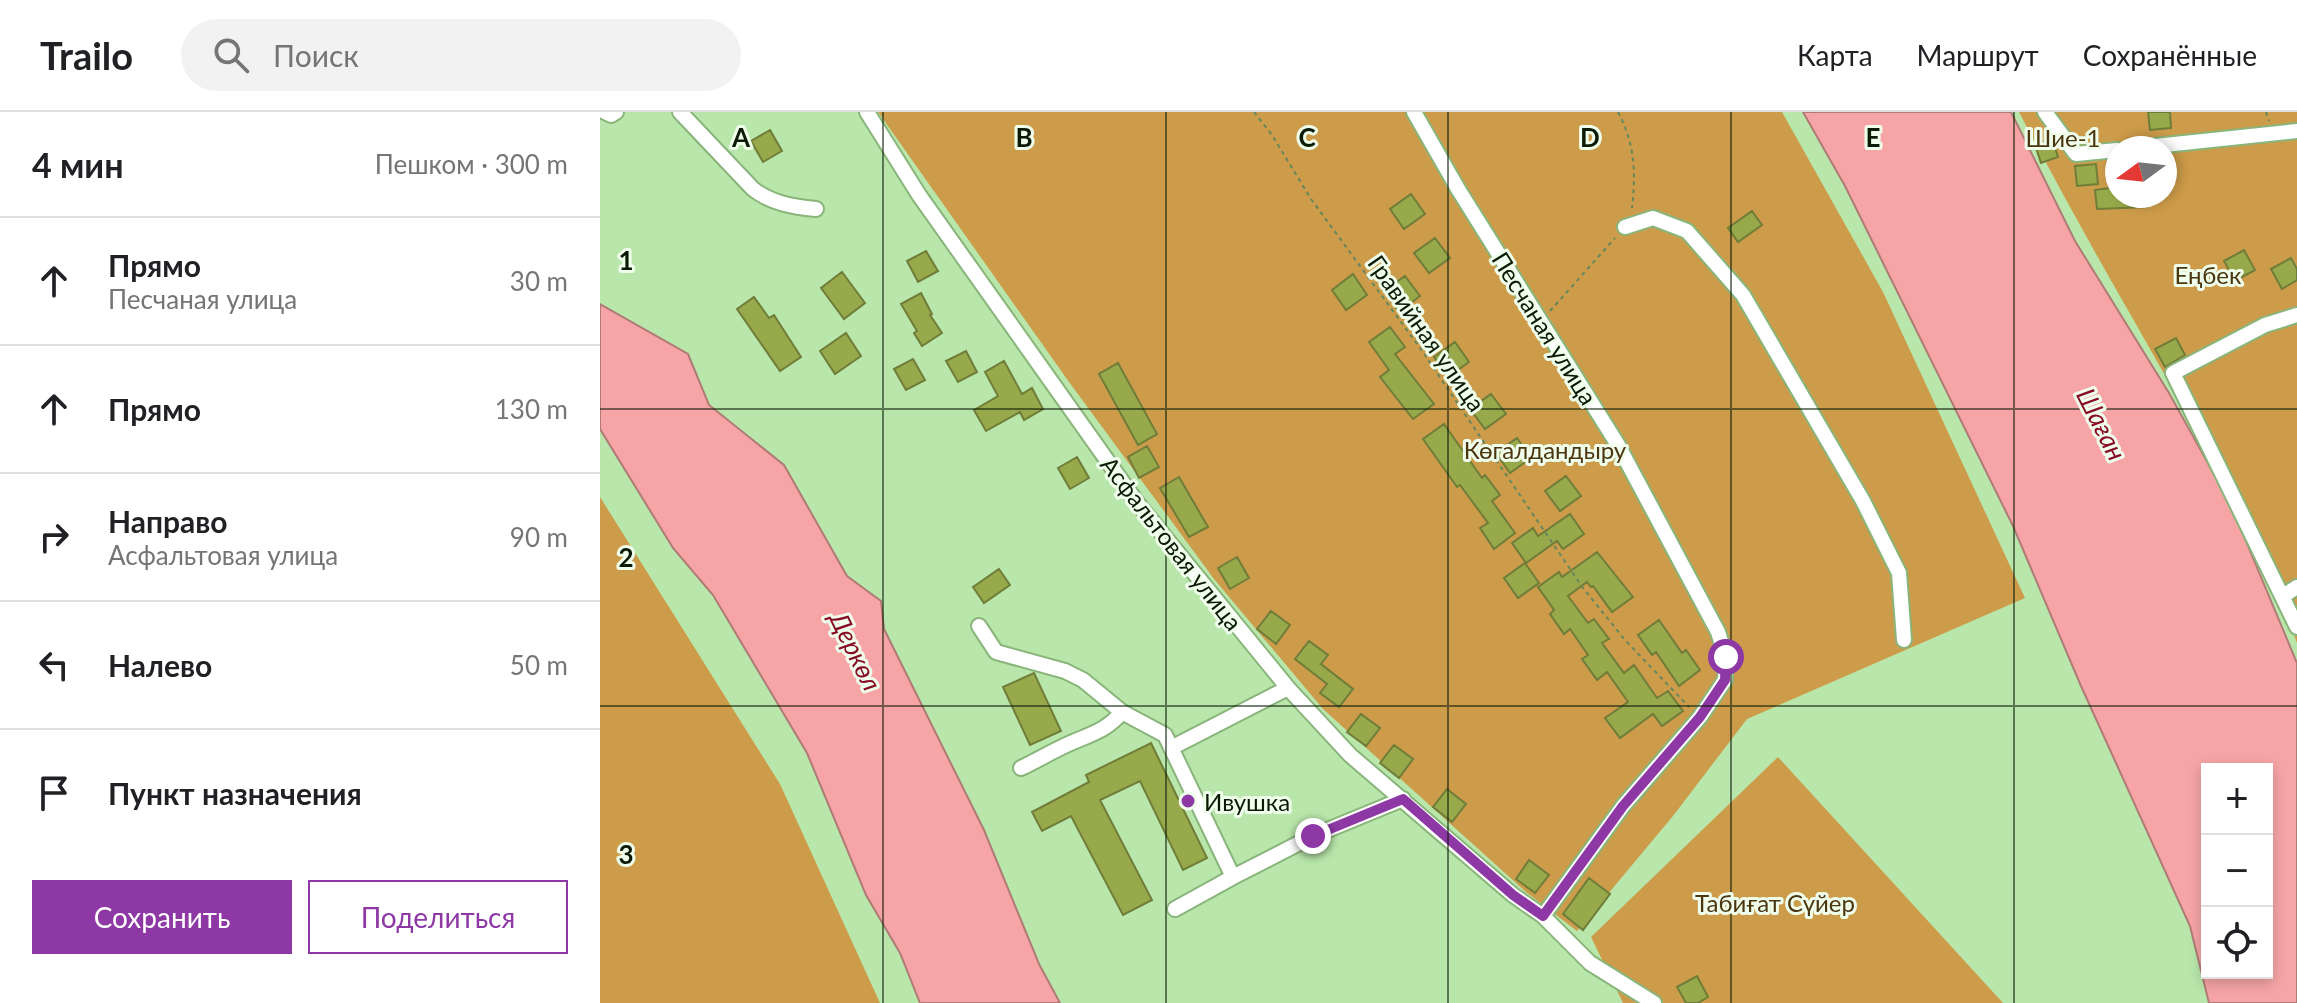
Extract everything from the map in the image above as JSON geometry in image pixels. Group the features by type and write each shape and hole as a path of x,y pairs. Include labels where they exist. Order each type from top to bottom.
{"street":[{"path":"605,112 611,115 616,112"},
{"path":"680,112 765,199 816,209"},
{"name":"Асфальтовая улица","path":"867,112 919,195 1122,483 1288,688 1350,755 1513,895 1543,916 1590,963 1654,1003"},
{"name":"Песчаная улица","path":"1414,112 1458,189 1618,445 1718,632 1726,657 1725,680 1700,717 1623,806 1543,916"},
{"path":"2045,112 2076,154 2105,151"},
{"path":"2177,144 2297,131"},
{"path":"1625,227 1653,218 1687,231 1743,295 1863,501 1899,573 1904,640"},
{"path":"2297,315 2265,325 2173,373 2297,627"},
{"path":"2283,596 2297,587"},
{"path":"979,626 996,652 1065,671 1083,680 1122,712 1165,735 1233,877"},
{"path":"1171,748 1288,688"},
{"path":"1021,768 1073,742 1097,734 1122,712"},
{"path":"1175,909 1313,836 1403,799"}],"path":[{"name":"Гравийная улица","path":"1254,112 1272,135 1311,199 1420,348 1583,588 1625,640 1700,717"},
{"path":"1543,321 1625,227 1632,208 1636,165 1625,125 1618,112"}],"green space":[{"name":"Көгалдандыру","path":"878,112 1782,112 1883,292 2025,598 1747,719 1673,816 1577,931 1526,892 1323,709 1214,579 1069,382"},
{"name":"Еңбек","path":"2019,112 2297,112 2297,643 2262,561 2223,482"},
{"path":"600,497 780,784 880,1003 600,1003"},
{"name":"Табиғат Сүйер","path":"1778,757 2003,1003 1623,1003 1591,937"}],"water":[{"name":"Шаған","path":"1803,112 2011,112 2075,241 2169,393 2230,503 2297,663 2297,1003 2209,1003 2203,979 2273,979 2273,763 2201,763 2201,971 2190,926 2081,686 2013,526 1845,186"},
{"name":"Деркөл","path":"600,304 688,354 709,405 784,465 847,576 881,601 884,629 984,830 1039,964 1060,1003 920,1003 900,953 866,895 807,753 713,595 673,548 600,429"}],"building":[{"path":"2148,112 2170,112 2171,128 2150,130"},
{"path":"770,130 782,151 763,162 751,141"},
{"path":"2052,139 2058,157 2041,163 2035,145"},
{"path":"2096,164 2098,184 2077,186 2075,166"},
{"path":"2105,189 2105,208 2122,208 2097,209 2095,190"},
{"path":"1411,194 1425,214 1404,229 1390,209"},
{"path":"1752,211 1762,225 1738,242 1728,228"},
{"path":"1435,238 1450,258 1429,273 1414,253"},
{"path":"2244,250 2255,270 2235,281 2224,261"},
{"path":"926,251 938,271 918,282 907,261"},
{"path":"2291,258 2297,269 2297,280 2282,289 2271,269"},
{"path":"842,272 865,303 844,319 821,288"},
{"path":"1353,274 1367,295 1346,310 1332,290"},
{"path":"1405,276 1420,296 1399,312 1384,291"},
{"path":"921,293 942,333 922,346 901,304"},
{"path":"754,297 769,318 774,315 801,357 780,371 737,309"},
{"path":"1390,327 1405,347 1395,354 1434,404 1413,419 1380,377 1389,370 1369,342"},
{"path":"846,333 861,356 835,374 820,351"},
{"path":"2176,338 2185,355 2165,367 2155,349"},
{"path":"1455,342 1469,362 1448,377 1434,357"},
{"path":"966,351 977,372 958,382 946,361"},
{"path":"913,359 925,380 906,390 894,369"},
{"path":"1004,361 1022,394 1032,388 1043,409 1024,420 1020,412 986,431 974,410 998,396 985,372"},
{"path":"1118,363 1157,434 1138,445 1099,374"},
{"path":"1491,394 1506,414 1485,429 1470,409"},
{"path":"1444,424 1482,478 1485,475 1500,495 1492,501 1515,533 1494,549 1480,528 1488,523 1460,485 1457,487 1423,439"},
{"path":"1517,438 1531,458 1510,473 1496,453"},
{"path":"1147,446 1159,467 1139,478 1128,457"},
{"path":"1077,457 1089,478 1070,489 1058,468"},
{"path":"1566,476 1581,496 1560,511 1545,491"},
{"path":"1179,477 1208,527 1189,537 1160,488"},
{"path":"1570,514 1584,534 1563,549 1557,541 1526,563 1512,543 1533,528 1538,536"},
{"path":"1597,552 1633,597 1612,612 1587,582 1568,596 1588,623 1594,619 1609,639 1602,643 1624,673 1634,665 1657,698 1668,691 1683,711 1662,726 1653,714 1620,738 1605,718 1628,702 1607,672 1597,680 1582,659 1588,655 1570,629 1564,634 1550,614 1554,610 1538,587 1559,572 1562,577"},
{"path":"1237,557 1249,578 1230,589 1218,568"},
{"path":"1525,563 1539,583 1518,598 1504,578"},
{"path":"999,569 1010,585 984,603 973,587"},
{"path":"1271,611 1290,625 1276,644 1257,629"},
{"path":"1659,620 1682,653 1686,650 1700,670 1679,686 1656,652 1652,655 1638,635"},
{"path":"1309,641 1328,655 1321,664 1353,689 1339,707 1320,693 1327,684 1295,659"},
{"path":"1034,673 1061,731 1030,745 1003,687"},
{"path":"1361,714 1380,728 1366,746 1347,732"},
{"path":"1151,743 1207,858 1183,870 1140,781 1100,800 1152,900 1123,915 1071,816 1042,831 1032,812 1089,782 1086,775"},
{"path":"1394,745 1413,759 1399,778 1380,763"},
{"path":"1447,789 1466,804 1452,822 1433,807"},
{"path":"1529,860 1549,875 1535,893 1516,879"},
{"path":"1589,878 1610,894 1583,930 1563,914"},
{"path":"1697,976 1708,997 1698,1003 1686,1003 1677,987"}],"place":[{"name":"Ивушка","path":"1188,801"}],"route":[{"path":"1313,836 1403,799 1513,895 1543,916 1623,806 1700,717 1725,680 1726,657"}],"park label":[{"name":"Шие-1","path":"2063,137"}]}
